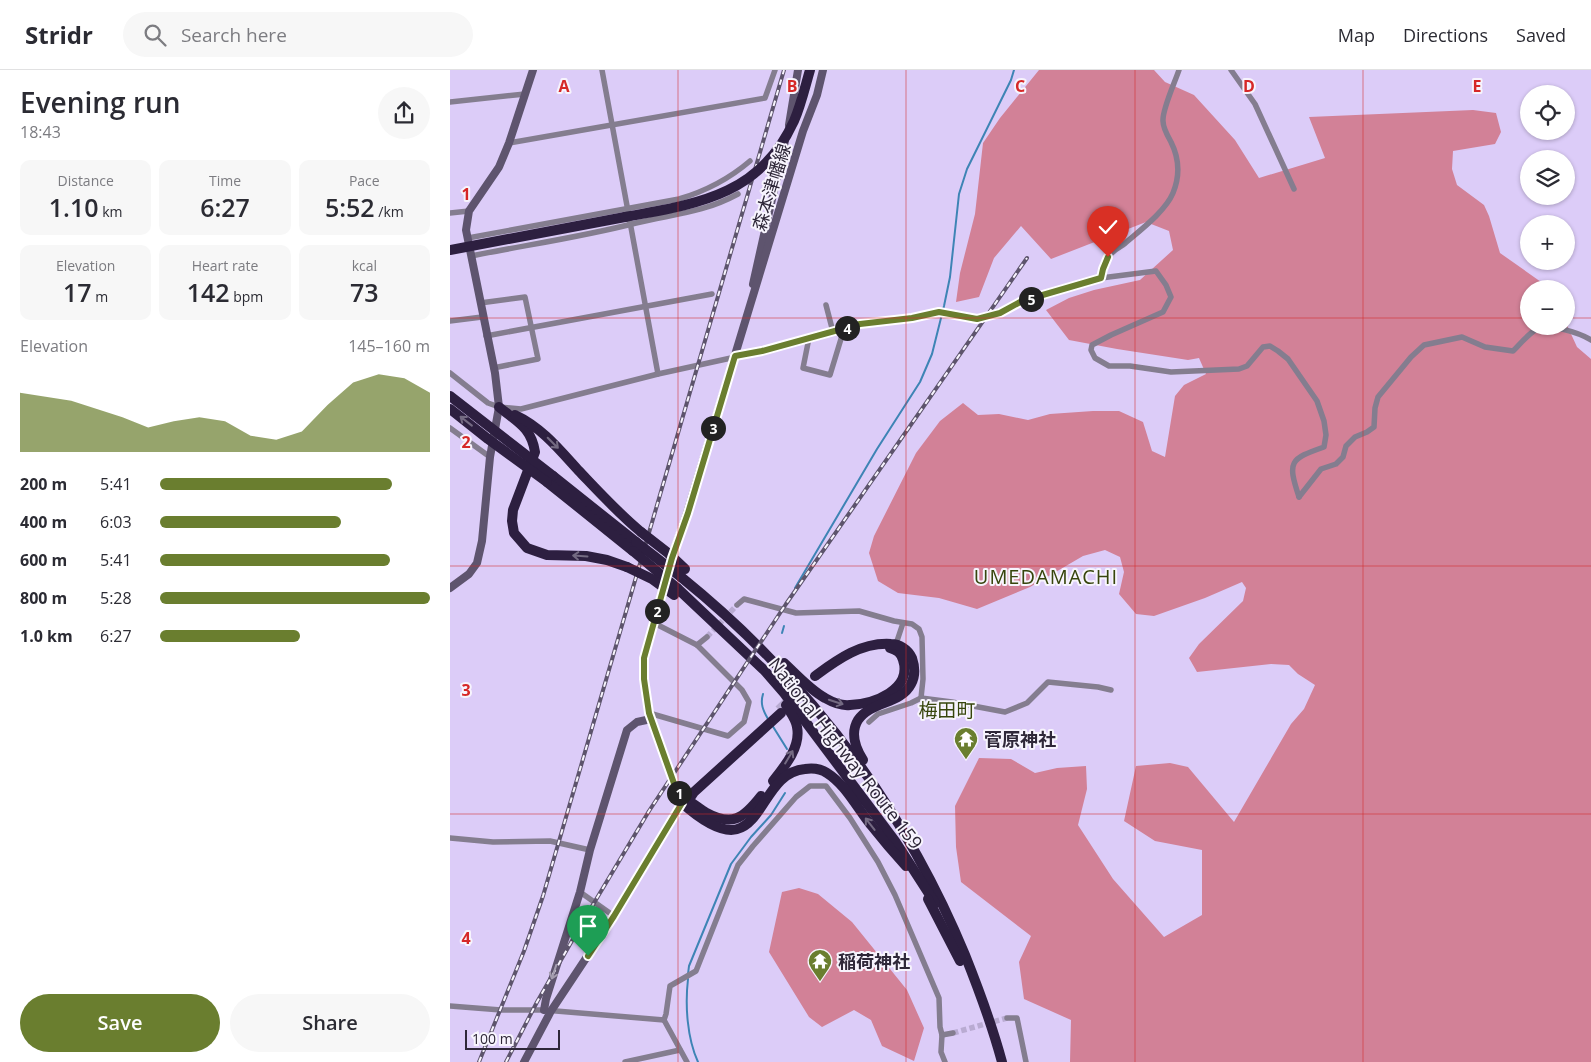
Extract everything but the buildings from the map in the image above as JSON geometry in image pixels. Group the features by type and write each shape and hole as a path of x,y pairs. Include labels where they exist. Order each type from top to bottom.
{"highway":[{"path":"450,250 628,217 705,200 728,191 751,177 771,158 794,121 810,70"},
{"name":"National Highway Route 159","path":"450,396 550,479"},
{"path":"499,407 531,422 553,442 619,513 637,541"},
{"path":"499,407 528,430 534,442 535,452 513,510 512,522 514,533 527,548 547,555 586,556 607,560 627,567 675,591"},
{"name":"National Highway Route 159","path":"450,409 488,439 550,479 683,573 696,589 730,618 786,674 820,712 852,754 901,826 923,864 952,925 979,990 993,1029 1000,1062"},
{"name":"National Highway Route 159","path":"637,541 675,591 764,670 784,693 858,790 913,868 951,934 972,982 1000,1062"},
{"path":"730,618 747,629 817,693 841,704 850,705 875,700 896,689 904,676 905,666 896,647"},
{"path":"816,678 856,653 896,647 904,648 910,654 915,670 912,683 902,694 867,711 855,728 855,741 858,751 870,773 895,809 923,858 953,919 952,925"},
{"path":"684,801 721,819 732,820 748,813 779,774 795,746 797,727 786,704 784,693"},
{"path":"684,801 780,712"},
{"path":"684,801 700,818 713,825 729,829 742,828 752,820 782,779 791,771 815,769 826,772 844,789 917,882 949,937 968,978 972,982"},
{"path":"993,1029 997,1032 1006,1062"}],"main road":[{"path":"450,588 469,574 477,563 482,542 490,457 499,407 466,230 469,211 499,167 509,144 533,70"},
{"name":"森本津幡線","path":"684,801 676,789 650,716 644,679 644,658 672,558 688,513 748,312 787,134 798,70"},
{"name":"森本津幡線","path":"748,312 751,308 803,131 817,95 824,70"},
{"path":"547,1010 546,999 580,892 590,850 627,730 637,722 650,716"},
{"path":"524,1062 547,1010 614,916 684,801"}],"street":[{"path":"602,70 658,374"},
{"path":"509,144 765,98 775,70"},
{"path":"1101,278 1108,257 1162,209 1172,196 1178,181 1175,151 1164,128 1162,119 1179,70"},
{"path":"1232,70 1255,104 1294,189"},
{"path":"450,102 525,94"},
{"path":"787,134 803,131"},
{"path":"469,247 581,233 701,192 722,182 750,161"},
{"path":"722,182 729,199"},
{"path":"469,247 578,219 628,217 707,208 738,194"},
{"path":"450,213 469,211"},
{"path":"451,377 488,403 499,407 521,409 658,374 762,351 860,324 943,313 977,319 1000,313 1022,301 1101,278 1130,276 1156,271 1166,285 1171,297 1163,312 1092,345 1091,350 1095,358 1109,366 1130,366 1171,372 1238,369 1248,366 1263,347 1270,346 1278,351 1288,359 1317,401 1324,421 1326,435 1324,447 1302,455 1294,462 1293,480 1299,497 1321,470 1336,464 1343,457 1346,446 1355,437 1374,427 1375,408 1378,397 1424,345 1462,338 1485,347 1513,351 1538,328 1555,328 1584,336 1591,340"},
{"path":"486,336 712,294"},
{"path":"480,303 526,297 538,359 493,368"},
{"path":"826,305 833,332"},
{"path":"450,321 482,317"},
{"path":"809,338 803,368 830,375 844,329"},
{"path":"450,428 490,457"},
{"path":"737,605 744,599 796,613 859,612 912,624 919,629 922,637 921,698"},
{"path":"650,716 728,736 744,722 749,702 742,690 697,646 654,623"},
{"path":"896,647 903,623"},
{"path":"697,646 706,637"},
{"path":"869,722 878,714 921,698 1005,712 1027,703 1048,682 1111,690"},
{"path":"687,1062 664,1020 670,986 696,971 738,865 796,797 810,786 826,786 878,862 895,895 939,998 942,1035 941,1052 945,1062"},
{"path":"450,838 493,842 550,841 590,850"},
{"path":"580,892 614,916"},
{"path":"450,1006 501,1010 547,1010 664,1020"},
{"path":"1007,1018 1017,1018 1026,1062"},
{"path":"942,1035 953,1033"},
{"path":"625,1062 680,1050"}],"shaded area":[{"path":"1039,70 1154,70 1165,82 1194,95 1235,140 1259,178 1325,158 1309,117 1473,110 1496,113 1501,132 1495,144 1453,151 1452,169 1457,185 1484,205 1500,253 1520,267 1520,270 1524,270 1538,280 1520,280 1520,335 1572,335 1577,347 1591,359 1591,1062 1070,1062 1071,1020 1024,999 1019,962 1031,936 961,882 956,847 955,806 979,758 1011,759 1035,773 1057,768 1086,766 1087,789 1078,825 1113,879 1164,937 1202,915 1202,850 1155,841 1124,821 1136,766 1170,763 1188,767 1234,822 1291,724 1304,709 1315,685 1298,674 1289,665 1271,664 1197,672 1189,658 1199,644 1243,601 1246,588 1242,582 1205,598 1154,616 1136,614 1119,594 1124,572 1120,557 1105,550 1083,556 1030,587 977,609 939,598 898,593 878,581 869,553 874,536 916,453 940,421 963,403 978,415 999,414 1028,420 1050,414 1119,411 1143,422 1152,451 1165,457 1175,396 1184,385 1206,374 1199,358 1188,360 1069,340 1046,310 1069,298 1094,290 1140,280 1173,250 1169,231 1146,222 1051,259 1021,226 994,258 979,297 956,302 960,273 975,214 983,143 1000,118"},
{"path":"799,888 818,894 852,922 907,990 924,1028 914,1061 882,1046 871,1020 854,1010 822,1027 809,1017 769,952 782,892"}],"waterway":[{"path":"795,588 877,449 920,382 932,354 950,277 959,194 967,169 1011,80 1014,70"},
{"path":"782,633 784,626"},
{"path":"763,694 762,707 768,719"},
{"path":"772,725 787,749"},
{"path":"688,974 689,966 731,864 751,837 771,815 785,793"},
{"path":"688,979 688,1021 691,1043 698,1062"}],"tunnel":[{"path":"707,637 737,605"},
{"path":"779,710 805,685"},
{"path":"953,1033 1007,1018"}],"railway":[{"path":"479,1062 524,951 543,896 784,70"},
{"path":"506,1062 537,1002 649,811 786,604 1027,258"}],"place":[{"name":"菅原神社","path":"966,760"},
{"name":"稲荷神社","path":"820,982"}],"district":[{"name":"UMEDAMACHI","path":"1046,576"},
{"name":"梅田町","path":"947,710"}],"route":[{"path":"588,956 682,803 683,798 676,789 649,713 645,694 644,658 672,558 688,513 735,356 762,351 860,324 912,318 939,312 977,319 1000,313 1022,301 1101,278 1108,257"}]}
